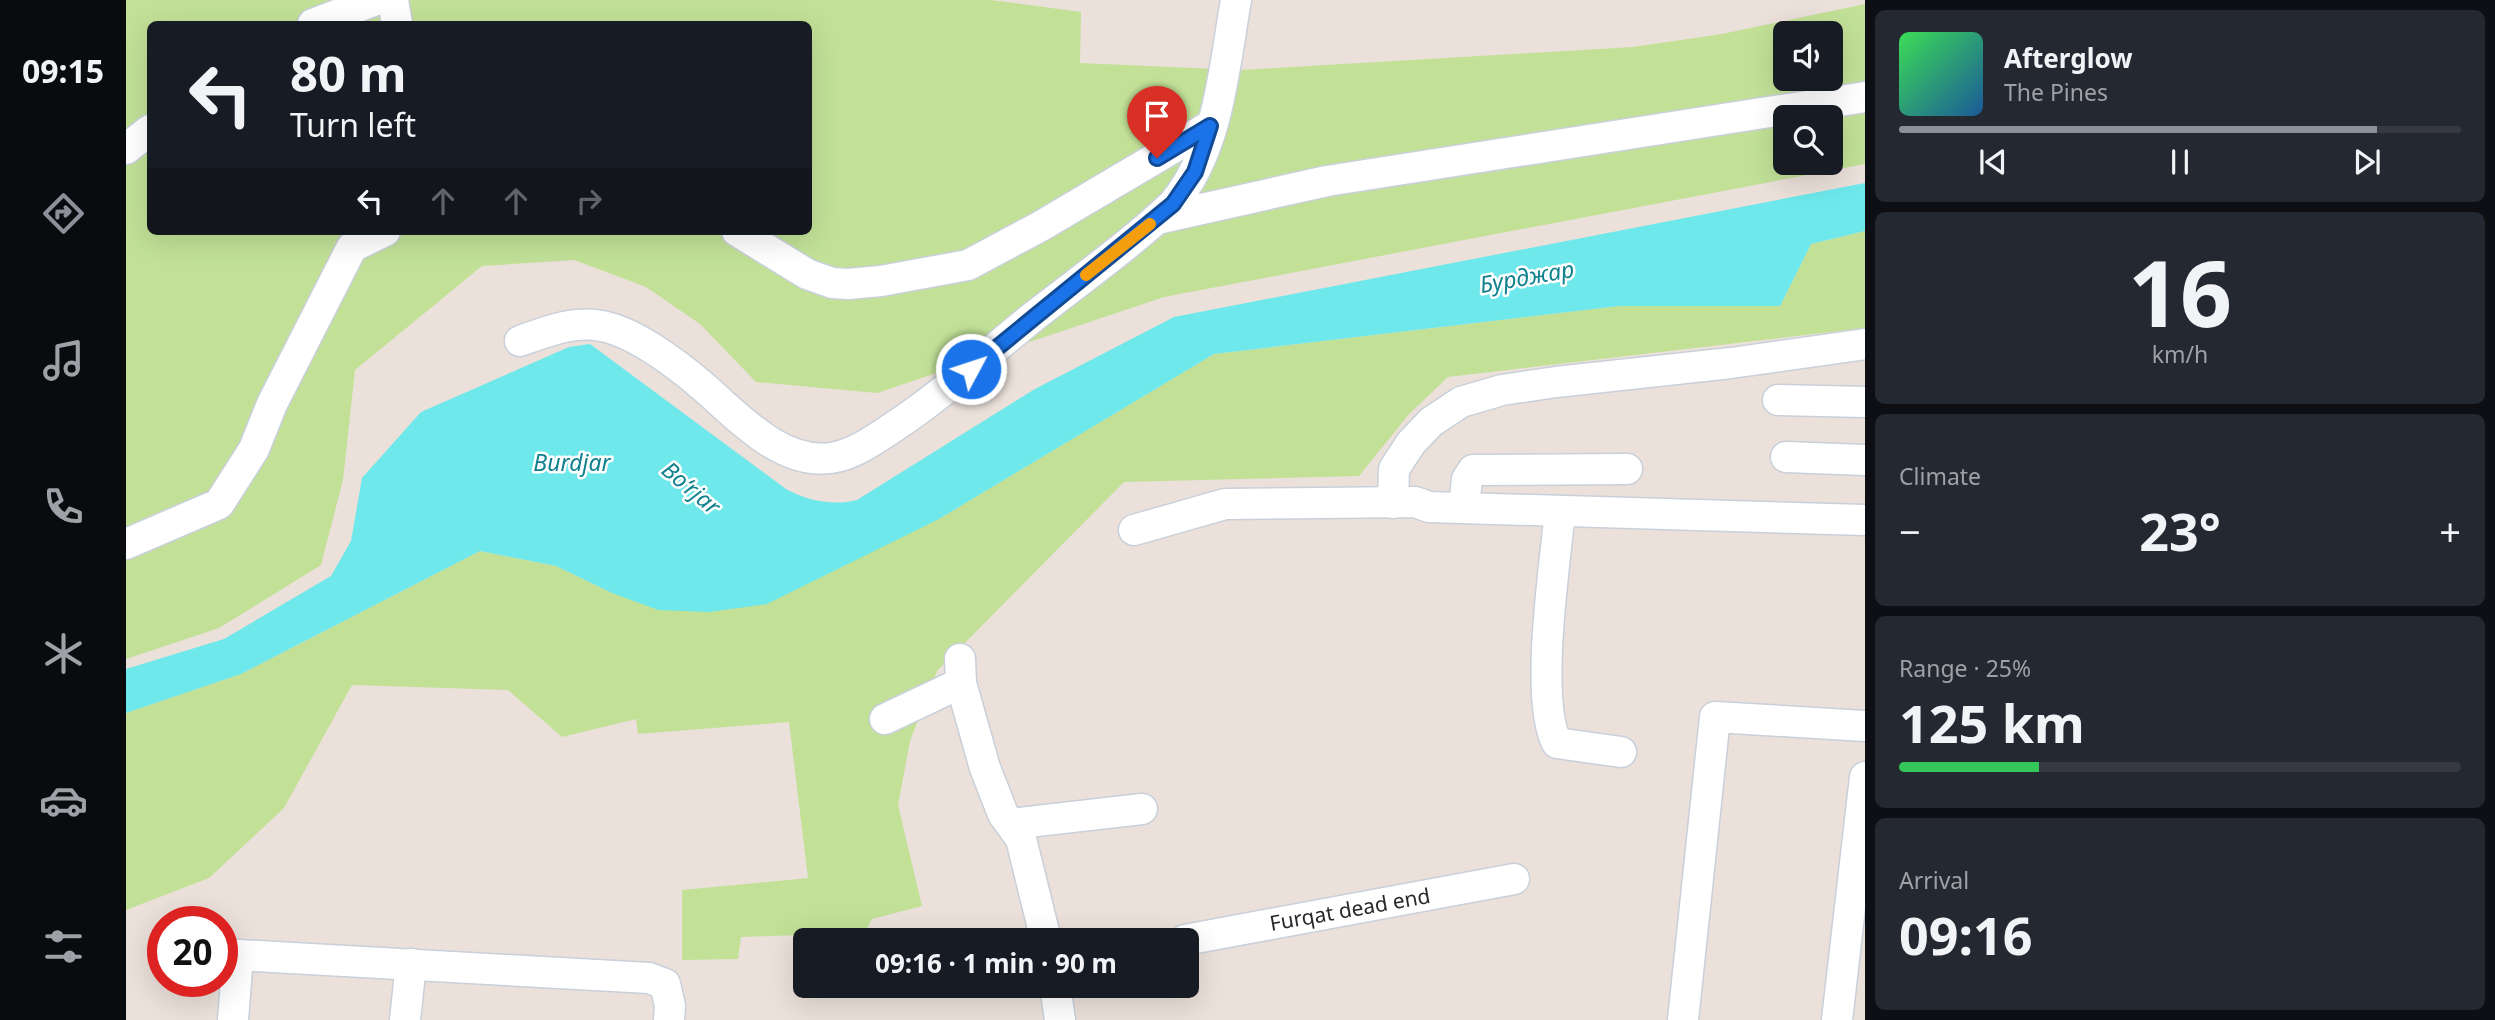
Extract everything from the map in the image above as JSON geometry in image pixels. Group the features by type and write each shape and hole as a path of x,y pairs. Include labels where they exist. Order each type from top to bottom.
{"street":[{"path":"321,21 376,0"},
{"path":"393,0 396,21"},
{"path":"520,341 569,326 600,325 624,332 648,344 743,422 776,445 806,457 832,458 870,443 931,402 1157,219 1181,194 1195,172 1217,107 1236,0"},
{"path":"1157,219 1327,181 1865,97"},
{"path":"744,235 807,274 832,283 848,285 881,281 968,265 1041,226 1210,126"},
{"path":"126,544 219,505 254,449 272,404 355,239"},
{"path":"1393,503 1394,469 1411,443 1431,422 1461,402 1502,390 1556,382 1731,363 1865,344"},
{"path":"1778,400 1865,402"},
{"path":"1786,457 1865,460"},
{"path":"1464,508 1466,479 1473,470 1626,469"},
{"path":"1134,530 1225,504 1415,502 1429,507 1865,520"},
{"path":"1560,511 1550,611 1547,684 1551,730 1558,743 1621,752"},
{"path":"885,719 961,671 985,768 1003,814 1021,839 1043,928"},
{"path":"1683,1020 1715,717 1865,726"},
{"path":"1837,1020 1865,777"},
{"path":"1011,824 1142,809"},
{"name":"Furqat dead end","path":"1199,937 1514,879"},
{"path":"233,1020 238,955 649,978 665,984 670,1006 669,1020"},
{"path":"405,1020 411,964"},
{"path":"1057,998 1060,1020"}],"green space":[{"path":"126,0 991,0 1081,12 1080,63 1240,70 1633,47 1773,23 1773,91 1843,91 1843,21 1784,21 1865,4 1865,164 1843,168 1843,105 1773,105 1773,175 1807,175 1164,297 877,393 756,382 700,324 646,287 574,260 482,266 355,370 343,480 321,565 219,628 126,659"},
{"path":"1865,231 1865,328 1448,377 1409,414 1359,476 1124,482 937,671 910,741 898,805 922,906 872,919 868,928 793,928 793,935 741,937 738,959 682,960 682,890 808,878 789,722 638,734 636,719 562,737 508,690 352,685 284,808 209,878 126,910 126,713 241,674 480,551 556,566 612,593 939,519 1214,354 1619,306 1780,306 1811,244"}],"water":[{"name":"Burdjar","path":"1865,183 1865,231 1811,244 1780,306 1619,306 1214,354 939,519 767,604 709,612 658,610 612,593 556,566 480,551 241,674 126,713 126,669 224,639 331,576 351,541 362,478 421,412 569,347 590,344 786,489 820,501 848,502 857,500 1035,389 1174,317"}],"slow traffic":[{"path":"1086,275 1150,224"}],"route":[{"path":"971,369 1173,204 1195,172 1210,126 1157,158"}],"water label":[{"name":"Бурджар","path":"1527,277"},
{"name":"Bo‘rjar","path":"691,488"}]}
